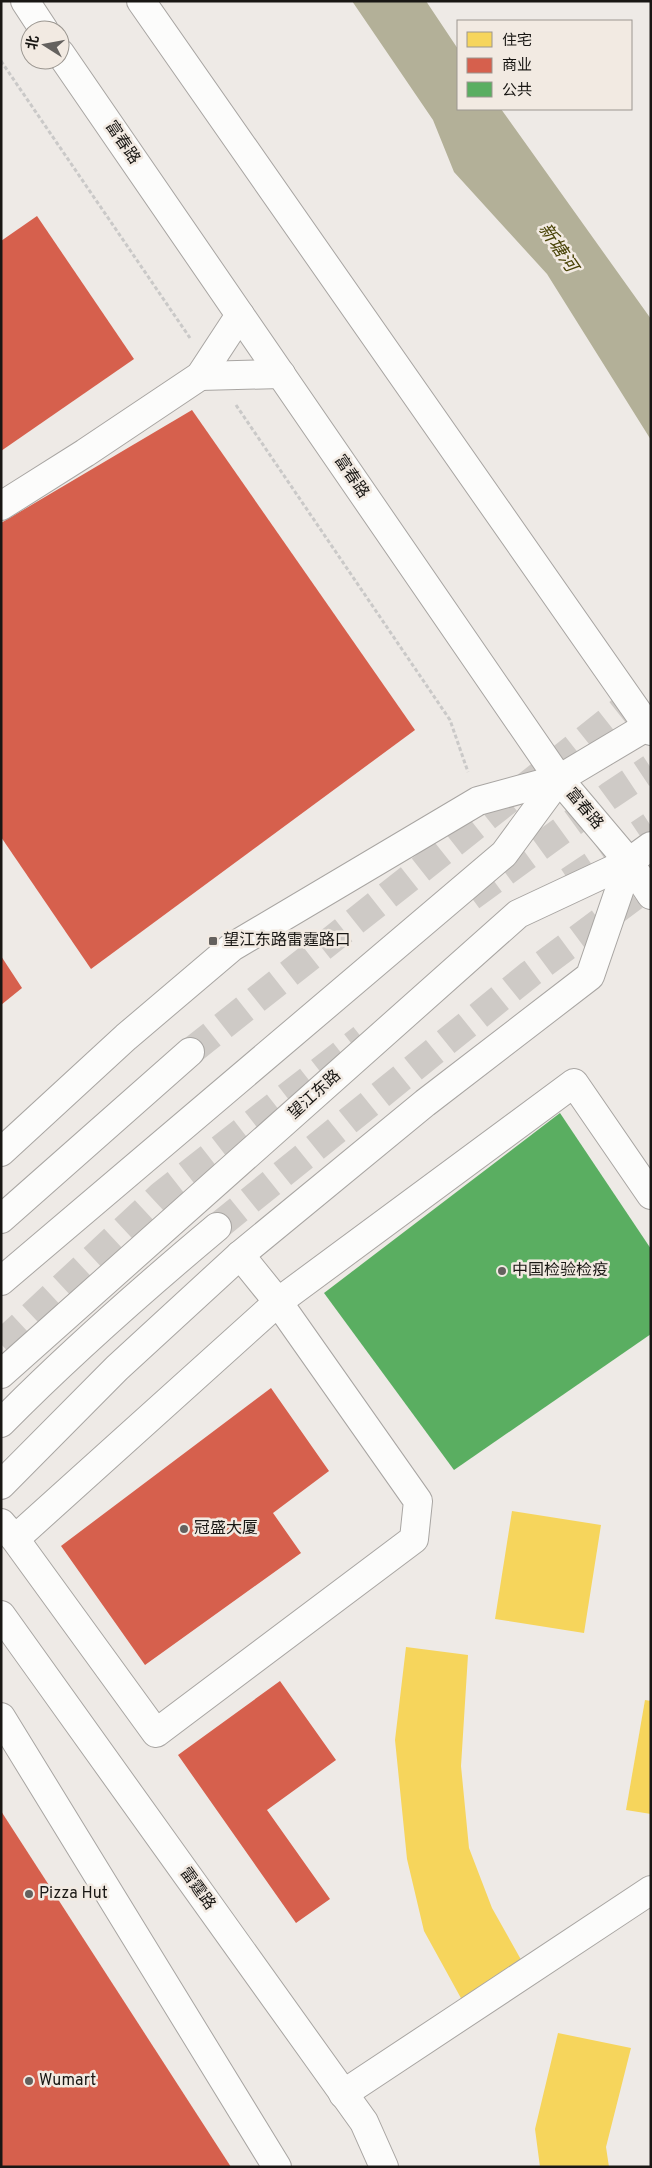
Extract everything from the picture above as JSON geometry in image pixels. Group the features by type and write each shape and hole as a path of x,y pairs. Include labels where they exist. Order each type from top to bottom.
{"main road":[{"path":"25,1 37,20"},
{"path":"1,1152 126,1036 232,948 478,801 559,779 650,727 140,1"},
{"name":"富春路","path":"70,68 559,779 629,862 651,895"},
{"path":"1,506 85,453 200,376 240,315"},
{"path":"200,376 281,374"},
{"path":"1,1281 504,854 559,779"},
{"name":"望江东路","path":"1,1374 518,914 629,862 651,846"},
{"path":"1,1485 117,1368 240,1255 425,1103 590,976 629,862"},
{"path":"1,1219 190,1052"},
{"path":"240,1255 278,1302 418,1501 414,1539 156,1733 8,1531 278,1302 574,1083 651,1195"},
{"path":"1,1423 28,1395 159,1275 217,1226"},
{"name":"雷霆路","path":"1,1615 364,2122 384,2167"},
{"path":"1,1717 277,2167"},
{"path":"343,2094 651,1890"}],"path":[{"path":"1,62 195,345"},
{"path":"234,402 450,720 478,801"}],"water":[{"name":"新塘河","path":"352,1 426,1 457,48 457,110 502,110 651,319 651,440 547,274 454,172 433,120"}],"building: 住宅":[{"path":"512,1511 601,1525 584,1633 495,1619"},
{"path":"406,1647 468,1655 461,1766 469,1848 492,1908 524,1965 462,2000 424,1931 407,1859 395,1740"},
{"path":"645,1700 651,1701 651,1814 626,1810"},
{"path":"558,2033 631,2048 606,2147 609,2167 540,2167 535,2129"}],"building: 商业":[{"path":"37,216 134,359 1,451 1,241"},
{"path":"192,410 415,730 91,969 1,837 1,523"},
{"path":"1,956 22,988 1,1005"},
{"name":"冠盛大厦","path":"271,1388 329,1471 273,1513 301,1553 145,1665 61,1546"},
{"path":"280,1681 336,1760 267,1810 330,1899 296,1923 178,1755"},
{"path":"1,1811 231,2167 1,2167"}],"building: 公共":[{"name":"中国检验检疫","path":"560,1113 651,1249 651,1334 454,1470 324,1293"}],"tunnel":[{"path":"190,1052 651,687"},
{"path":"471,897 609,796 651,768"},
{"path":"569,881 651,826"},
{"path":"217,1227 530,974 651,884"},
{"path":"1,1344 161,1195 362,1038"}],"place":[{"name":"望江东路雷霆路口","path":"213,941"},
{"name":"中国检验检疫","path":"502,1271"},
{"name":"冠盛大厦","path":"184,1529"},
{"name":"Pizza Hut","path":"29,1894"},
{"name":"Wumart","path":"29,2081"}]}
